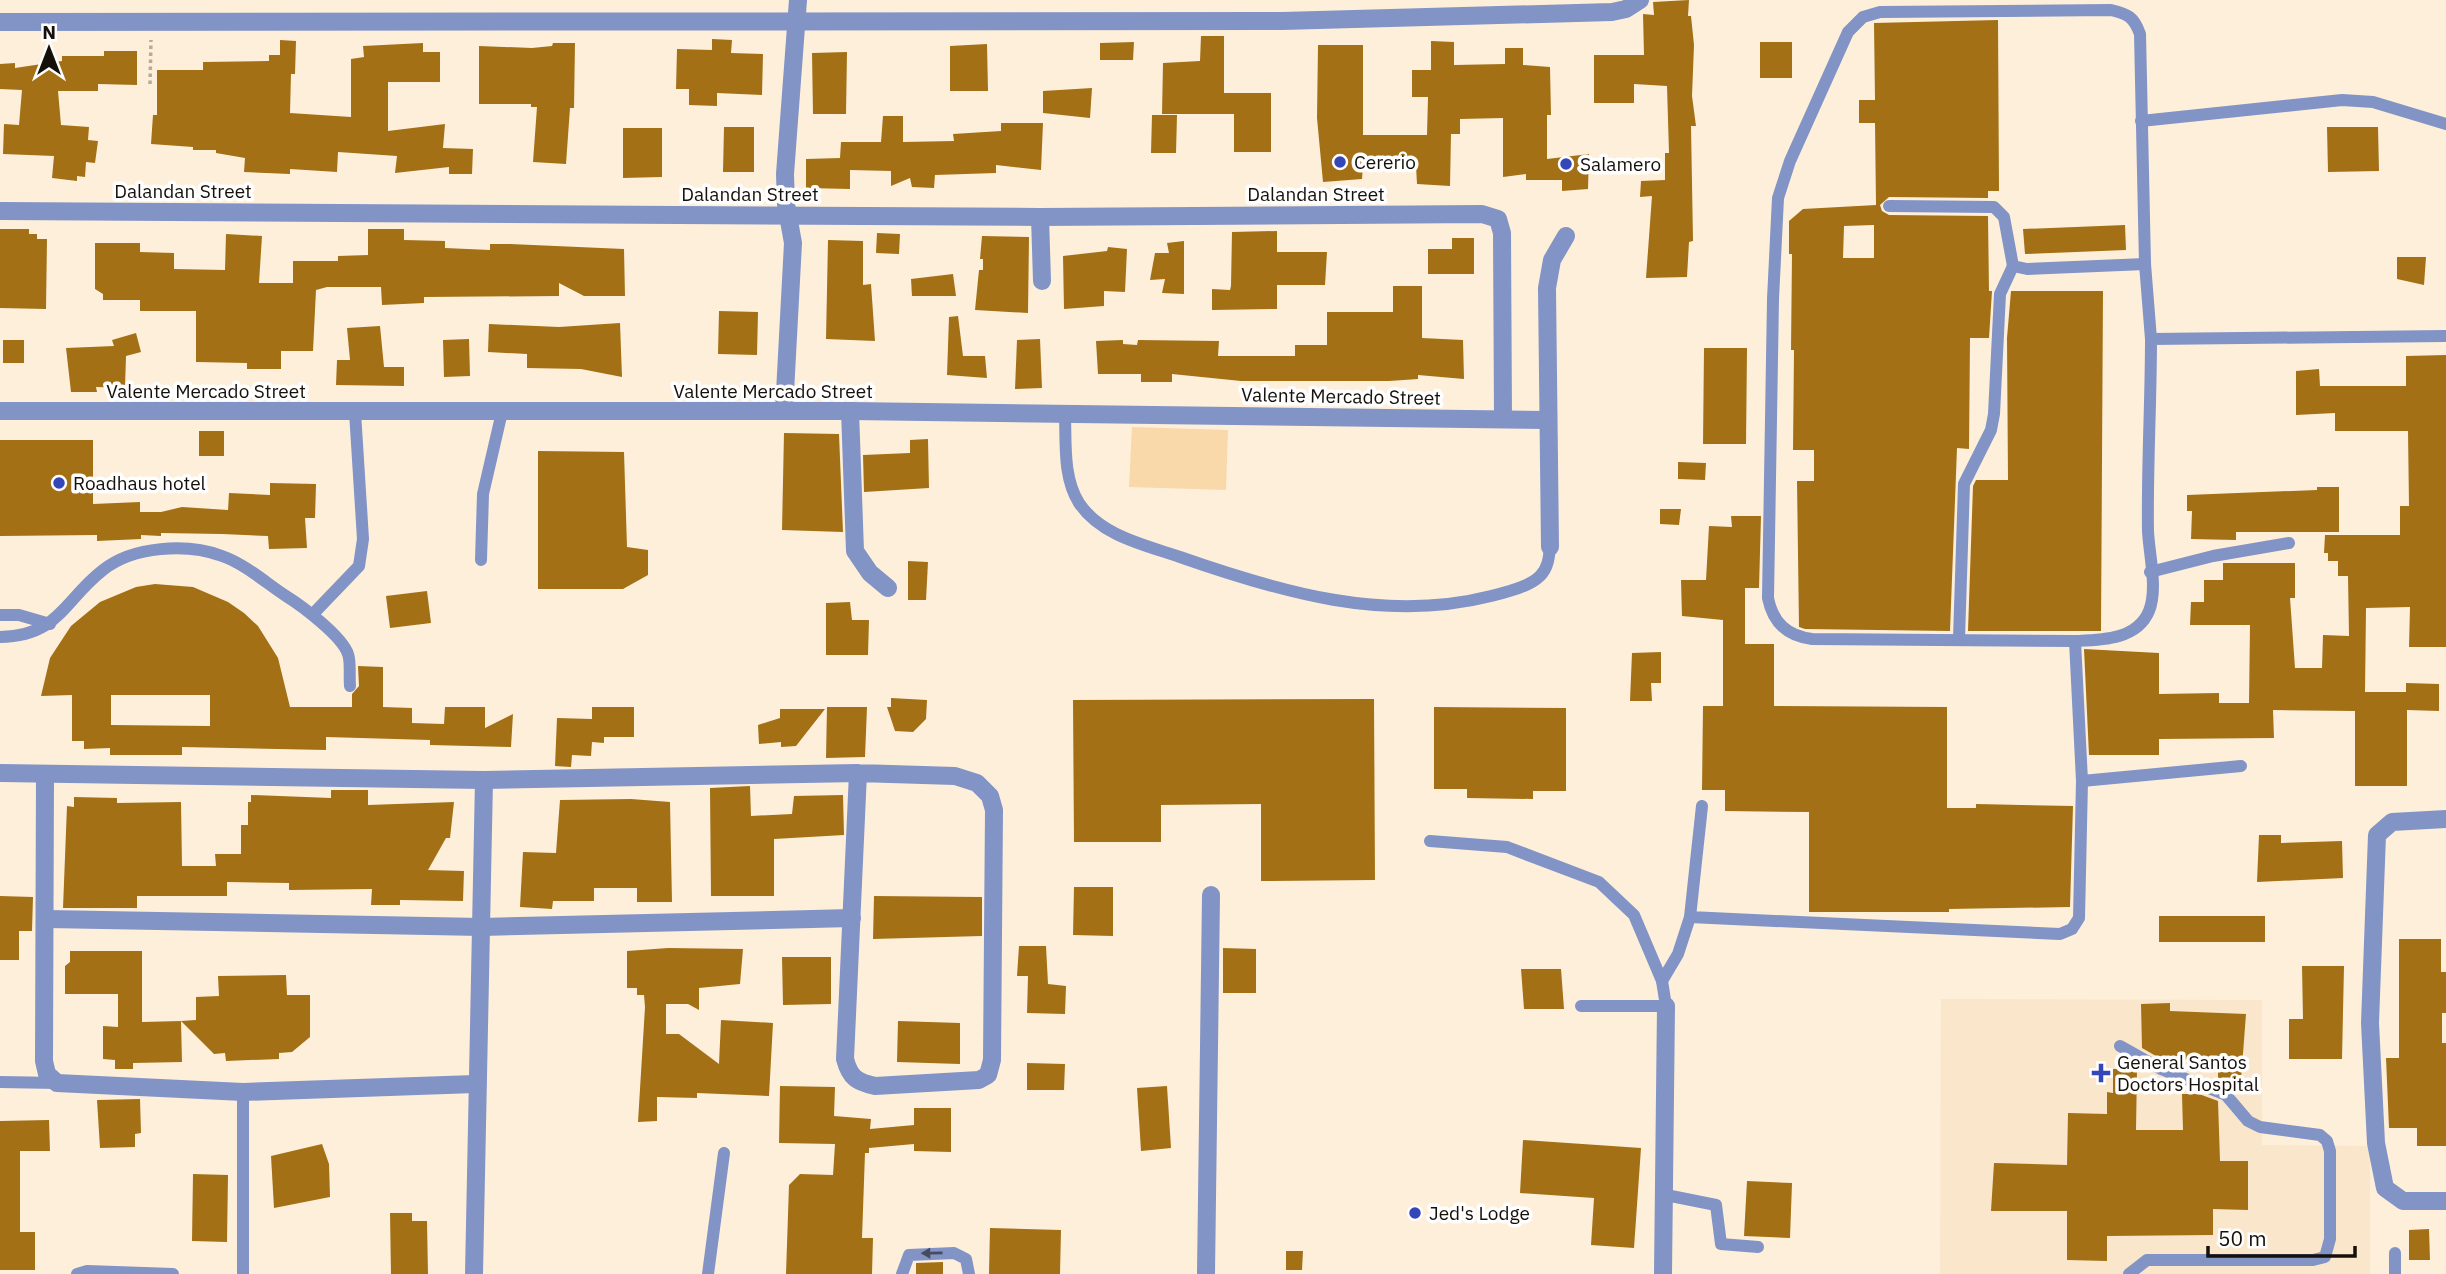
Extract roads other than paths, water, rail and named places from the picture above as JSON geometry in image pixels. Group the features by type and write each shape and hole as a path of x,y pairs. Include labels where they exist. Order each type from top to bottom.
{"street":[{"path":"784,411 793,243 785,174 798,0"},
{"path":"0,22 151,24 1296,21 1612,12 1626,9 1640,0"},
{"name":"Dalandan Street","path":"0,211 1040,217 1482,214 1498,219 1502,233 1503,419"},
{"path":"1040,217 1042,281"},
{"path":"1550,547 1548,281 1552,260 1566,236"},
{"name":"Valente Mercado Street","path":"0,411 850,411 1547,420"},
{"path":"850,411 855,551 870,573 888,588"},
{"path":"0,773 484,780 858,773 955,776 977,783 990,796 994,810 992,1060 988,1075 962,1083 875,1086 859,1083 849,1074 845,1059 858,773"},
{"path":"46,774 44,1061 47,1074 57,1083 243,1091 475,1084"},
{"path":"474,1274 475,1084 482,927 484,780"},
{"path":"2446,819 2392,822 2377,835 2370,1023 2376,1143 2385,1188 2403,1201 2446,1201"},
{"path":"1206,1274 1210,894"},
{"path":"47,919 482,927 852,918"},
{"path":"1663,1274 1666,1195 1666,1006"}],"lane":[{"path":"2097,10 2127,14 2135,20 2140,34 2141,121 2151,339 2149,610 2141,623 2109,640 1797,637 1777,623 1771,614 1768,598 1778,198 1790,161 1848,32 1863,17 1880,12 2097,10"},
{"path":"2141,121 2342,100 2373,102 2446,124"},
{"path":"1889,206 1994,207 2004,217 2013,266 2000,294 1991,430 1964,484 1959,639"},
{"path":"2013,266 2027,269 2146,264"},
{"path":"2151,339 2446,336"},
{"path":"313,614 359,566 363,540 355,412"},
{"path":"481,560 483,494 502,412"},
{"path":"1065,415 1066,460 1071,482 1079,502 1096,521 1118,535 1255,584 1349,603 1396,606 1474,600 1504,593 1539,577 1548,565 1550,547"},
{"path":"2150,572 2213,556 2289,543"},
{"path":"0,637 18,636 51,624 103,569 126,557 154,550 194,550 222,556 313,614 348,653 350,686"},
{"path":"0,615 19,615 51,624"},
{"path":"1690,917 2060,934 2072,929 2079,918 2082,781 2075,641"},
{"path":"2082,781 2241,766"},
{"path":"1662,981 1682,945 1690,917 1702,806"},
{"path":"1430,841 1507,847 1600,883 1634,915 1662,981 1666,1006 1581,1006"},
{"path":"2120,1046 2161,1069 2226,1095 2249,1121 2260,1127 2320,1135 2327,1141 2330,1151 2330,1239 2325,1257 2313,1260 2147,1260 2129,1274"},
{"path":"0,1082 57,1083"},
{"path":"243,1091 243,1274"},
{"path":"708,1274 724,1153"},
{"path":"1666,1195 1716,1205 1721,1244 1758,1247"},
{"path":"902,1274 904,1261 909,1255 954,1253 966,1259 969,1274"},
{"path":"2395,1253 2395,1274"},
{"path":"77,1274 87,1271 173,1274"}],"place":[{"name":"Cererio","path":"1340,162"},
{"name":"Salamero","path":"1566,164"},
{"name":"Roadhaus hotel","path":"59,483"},
{"name":"General Santos Doctors Hospital","path":"2101,1073"},
{"name":"Jed's Lodge","path":"1415,1213"}]}
